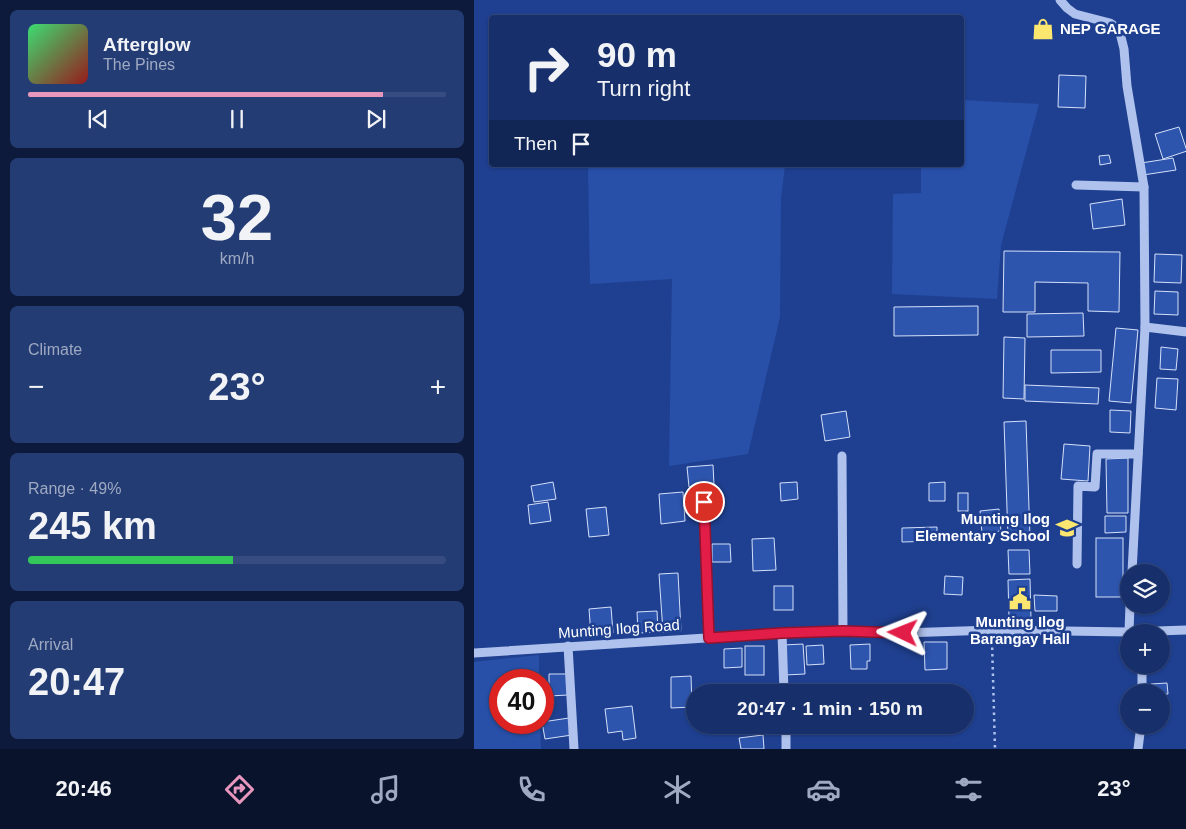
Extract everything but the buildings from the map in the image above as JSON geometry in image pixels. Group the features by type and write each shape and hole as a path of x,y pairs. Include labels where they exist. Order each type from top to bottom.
{"street":[{"path":"1060,0 1075,14 1110,23 1119,29 1124,49 1126,86 1144,187 1145,327 1132,564"},
{"path":"1076,185 1144,187"},
{"path":"1145,327 1186,332"},
{"path":"1077,564 1078,486 1095,487 1097,454 1138,454"},
{"path":"842,456 843,631"},
{"path":"704,502 709,638"},
{"name":"Munting Ilog Road","path":"474,653 782,633 843,631 903,633 992,630 1120,632"},
{"name":"Munting Ilog Road","path":"1170,631 1186,630"},
{"path":"782,633 784,684"},
{"path":"568,646 574,749"},
{"path":"786,734 786,749"},
{"path":"1138,749 1140,734"}],"path":[{"path":"992,630 995,749"}],"shaded area":[{"path":"964,100 1039,104 1001,245 997,299 892,294 893,194 921,193 921,167 964,167"},
{"path":"588,167 785,167 781,198 780,317 748,454 669,466 672,279 590,284"},
{"path":"539,655 539,669 489,669 489,734 540,734 541,749 474,749 474,662"}],"place":[{"name":"NEP GARAGE","path":"1043,29"},
{"name":"Munting Ilog Elementary School","path":"1067,528"},
{"name":"Munting Ilog Barangay Hall","path":"1020,599"}],"route":[{"path":"704,502 709,638 843,631 903,633"}]}
